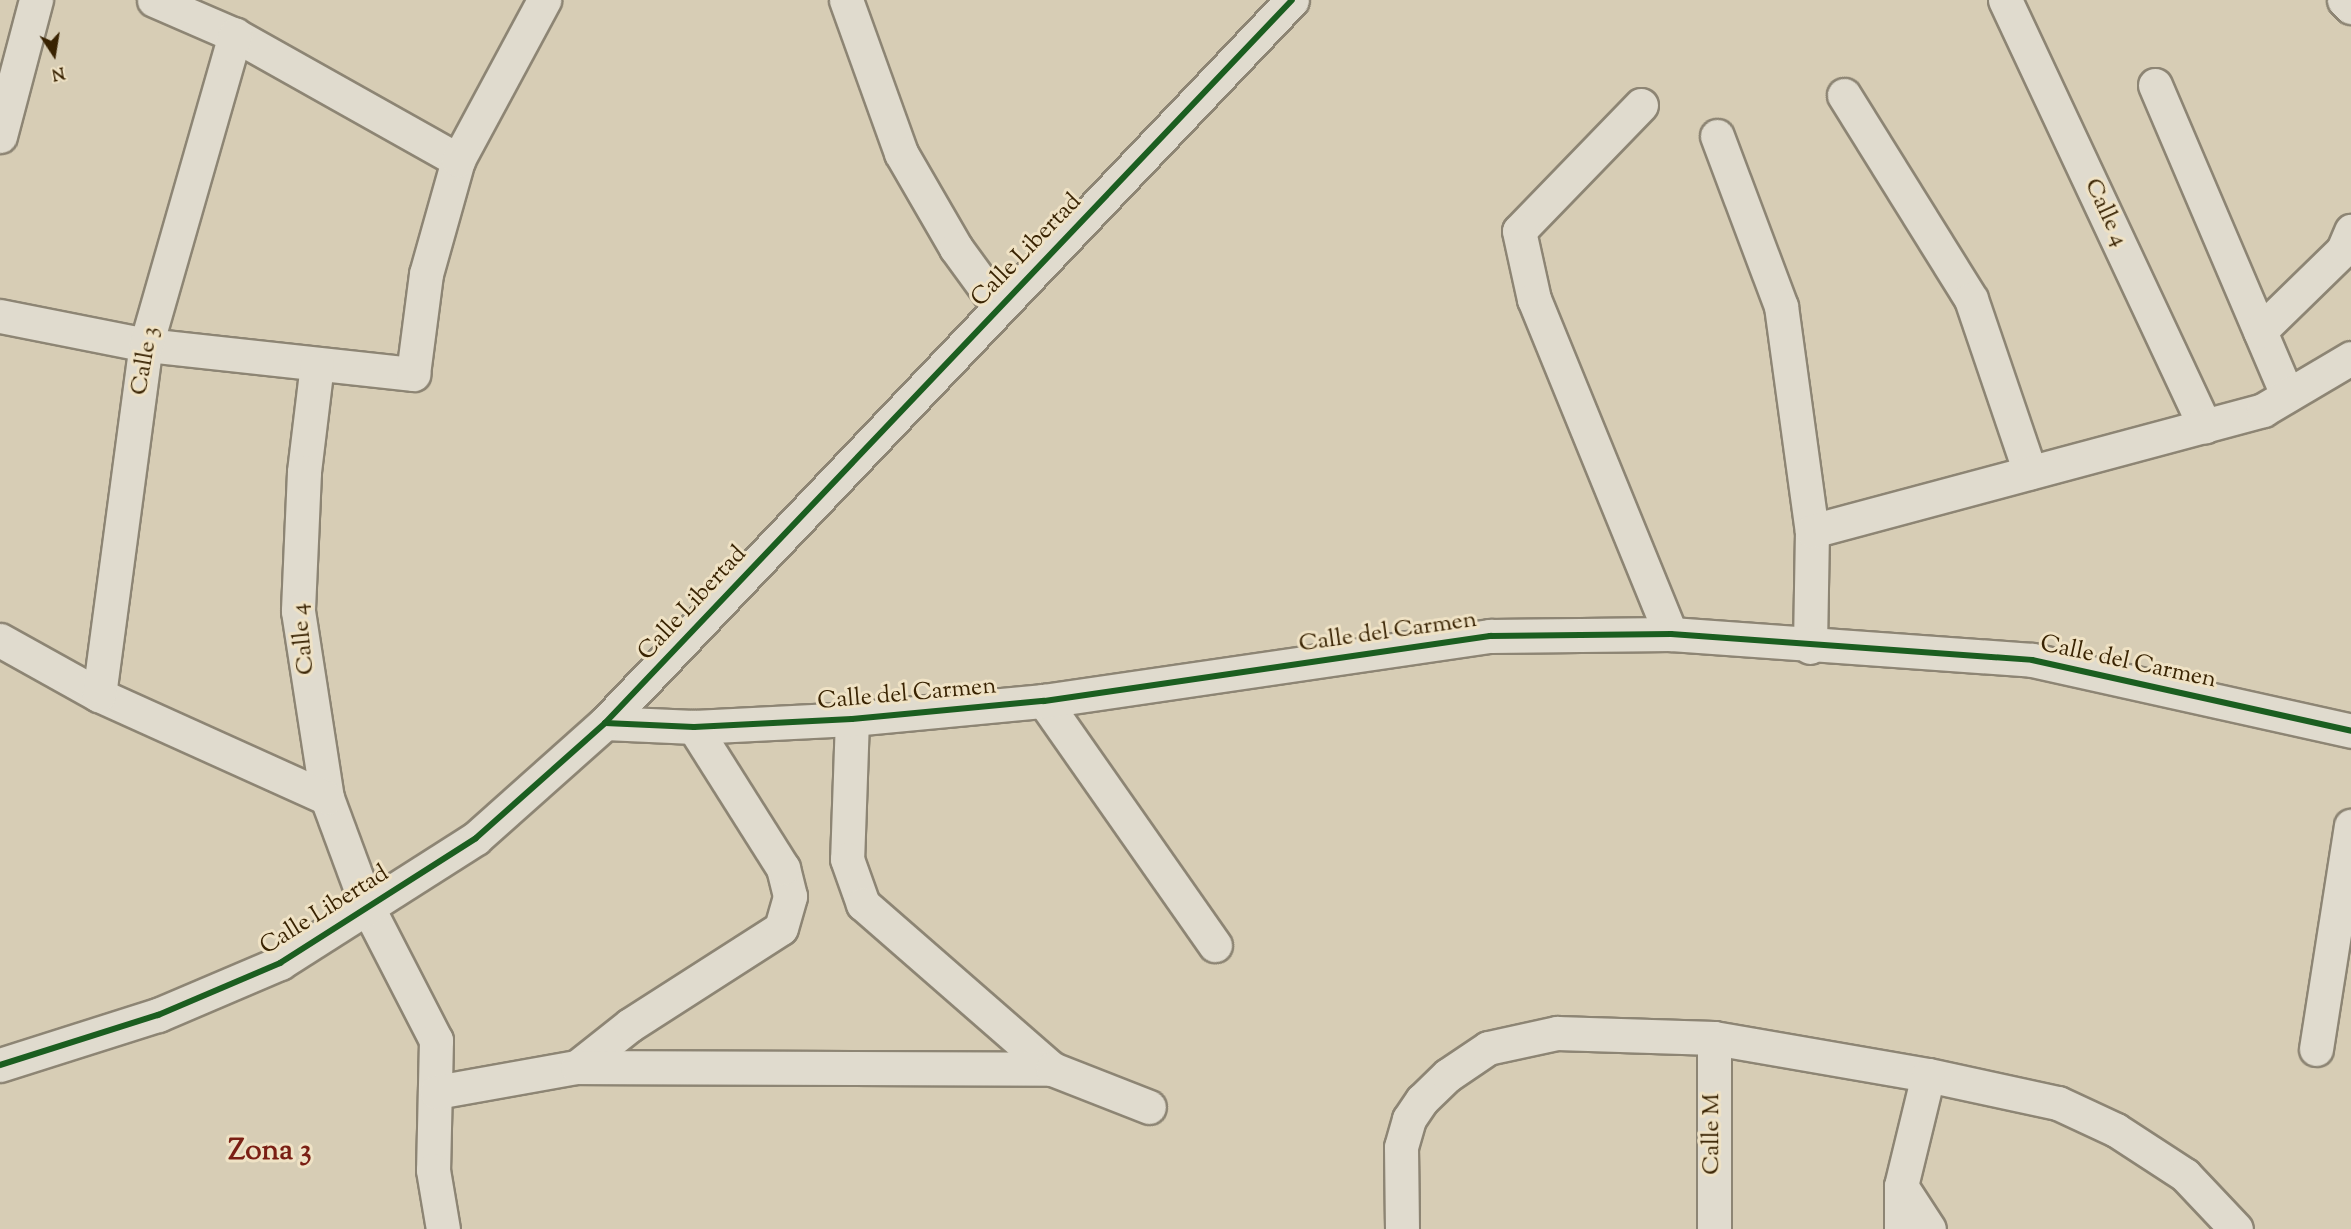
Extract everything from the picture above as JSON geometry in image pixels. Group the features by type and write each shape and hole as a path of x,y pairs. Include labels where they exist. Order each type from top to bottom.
{"street":[{"path":"0,136 36,0"},
{"path":"154,0 235,35 458,160"},
{"path":"0,316 146,345 413,374 426,274 458,160 544,0"},
{"path":"846,0 901,153 956,248 999,307"},
{"name":"Calle Libertad","path":"0,1065 158,1015 280,963 476,838 605,723 1292,0"},
{"name":"Calle 4","path":"2005,0 2205,426"},
{"path":"2344,0 2351,7"},
{"name":"Calle 3","path":"99,695 146,345 235,35"},
{"path":"2155,85 2287,395"},
{"path":"1844,95 1971,299 2030,472"},
{"path":"1641,105 1519,231 1534,299 1671,634"},
{"path":"1717,136 1781,306 1812,531 1810,647"},
{"path":"2260,332 2343,249 2351,231"},
{"path":"1812,531 2263,410 2351,358"},
{"name":"Calle 4","path":"318,363 304,472 298,611 327,798 367,906 435,1040 433,1170 443,1229"},
{"name":"Calle del Carmen","path":"605,723 694,727 852,719 1044,701 1490,636 1671,634 1810,647 2032,660 2351,731"},
{"path":"0,640 99,695 327,798"},
{"path":"1044,701 1215,945"},
{"path":"852,719 847,859 863,904 1052,1069 1149,1107"},
{"path":"577,1067 630,1025 782,928 790,896 783,868 694,727"},
{"path":"2316,1049 2351,826"},
{"path":"1402,1229 1401,1147 1409,1119 1448,1075 1488,1048 1557,1033 1714,1038 1928,1075 2058,1103 2116,1130 2185,1175 2236,1229"},
{"name":"Calle M","path":"1713,1229 1714,1038"},
{"path":"436,1092 577,1067 1052,1069"},
{"path":"1901,1229 1901,1186 1928,1075"},
{"path":"1901,1186 1929,1229"}],"cycle path":[{"path":"0,1065 158,1015 280,963 476,838 605,723 1292,0"},
{"path":"605,723 694,727 852,719 1044,701 1490,636 1671,634 2032,660 2351,731"}],"district":[{"name":"Zona 3","path":"270,1152"}]}
